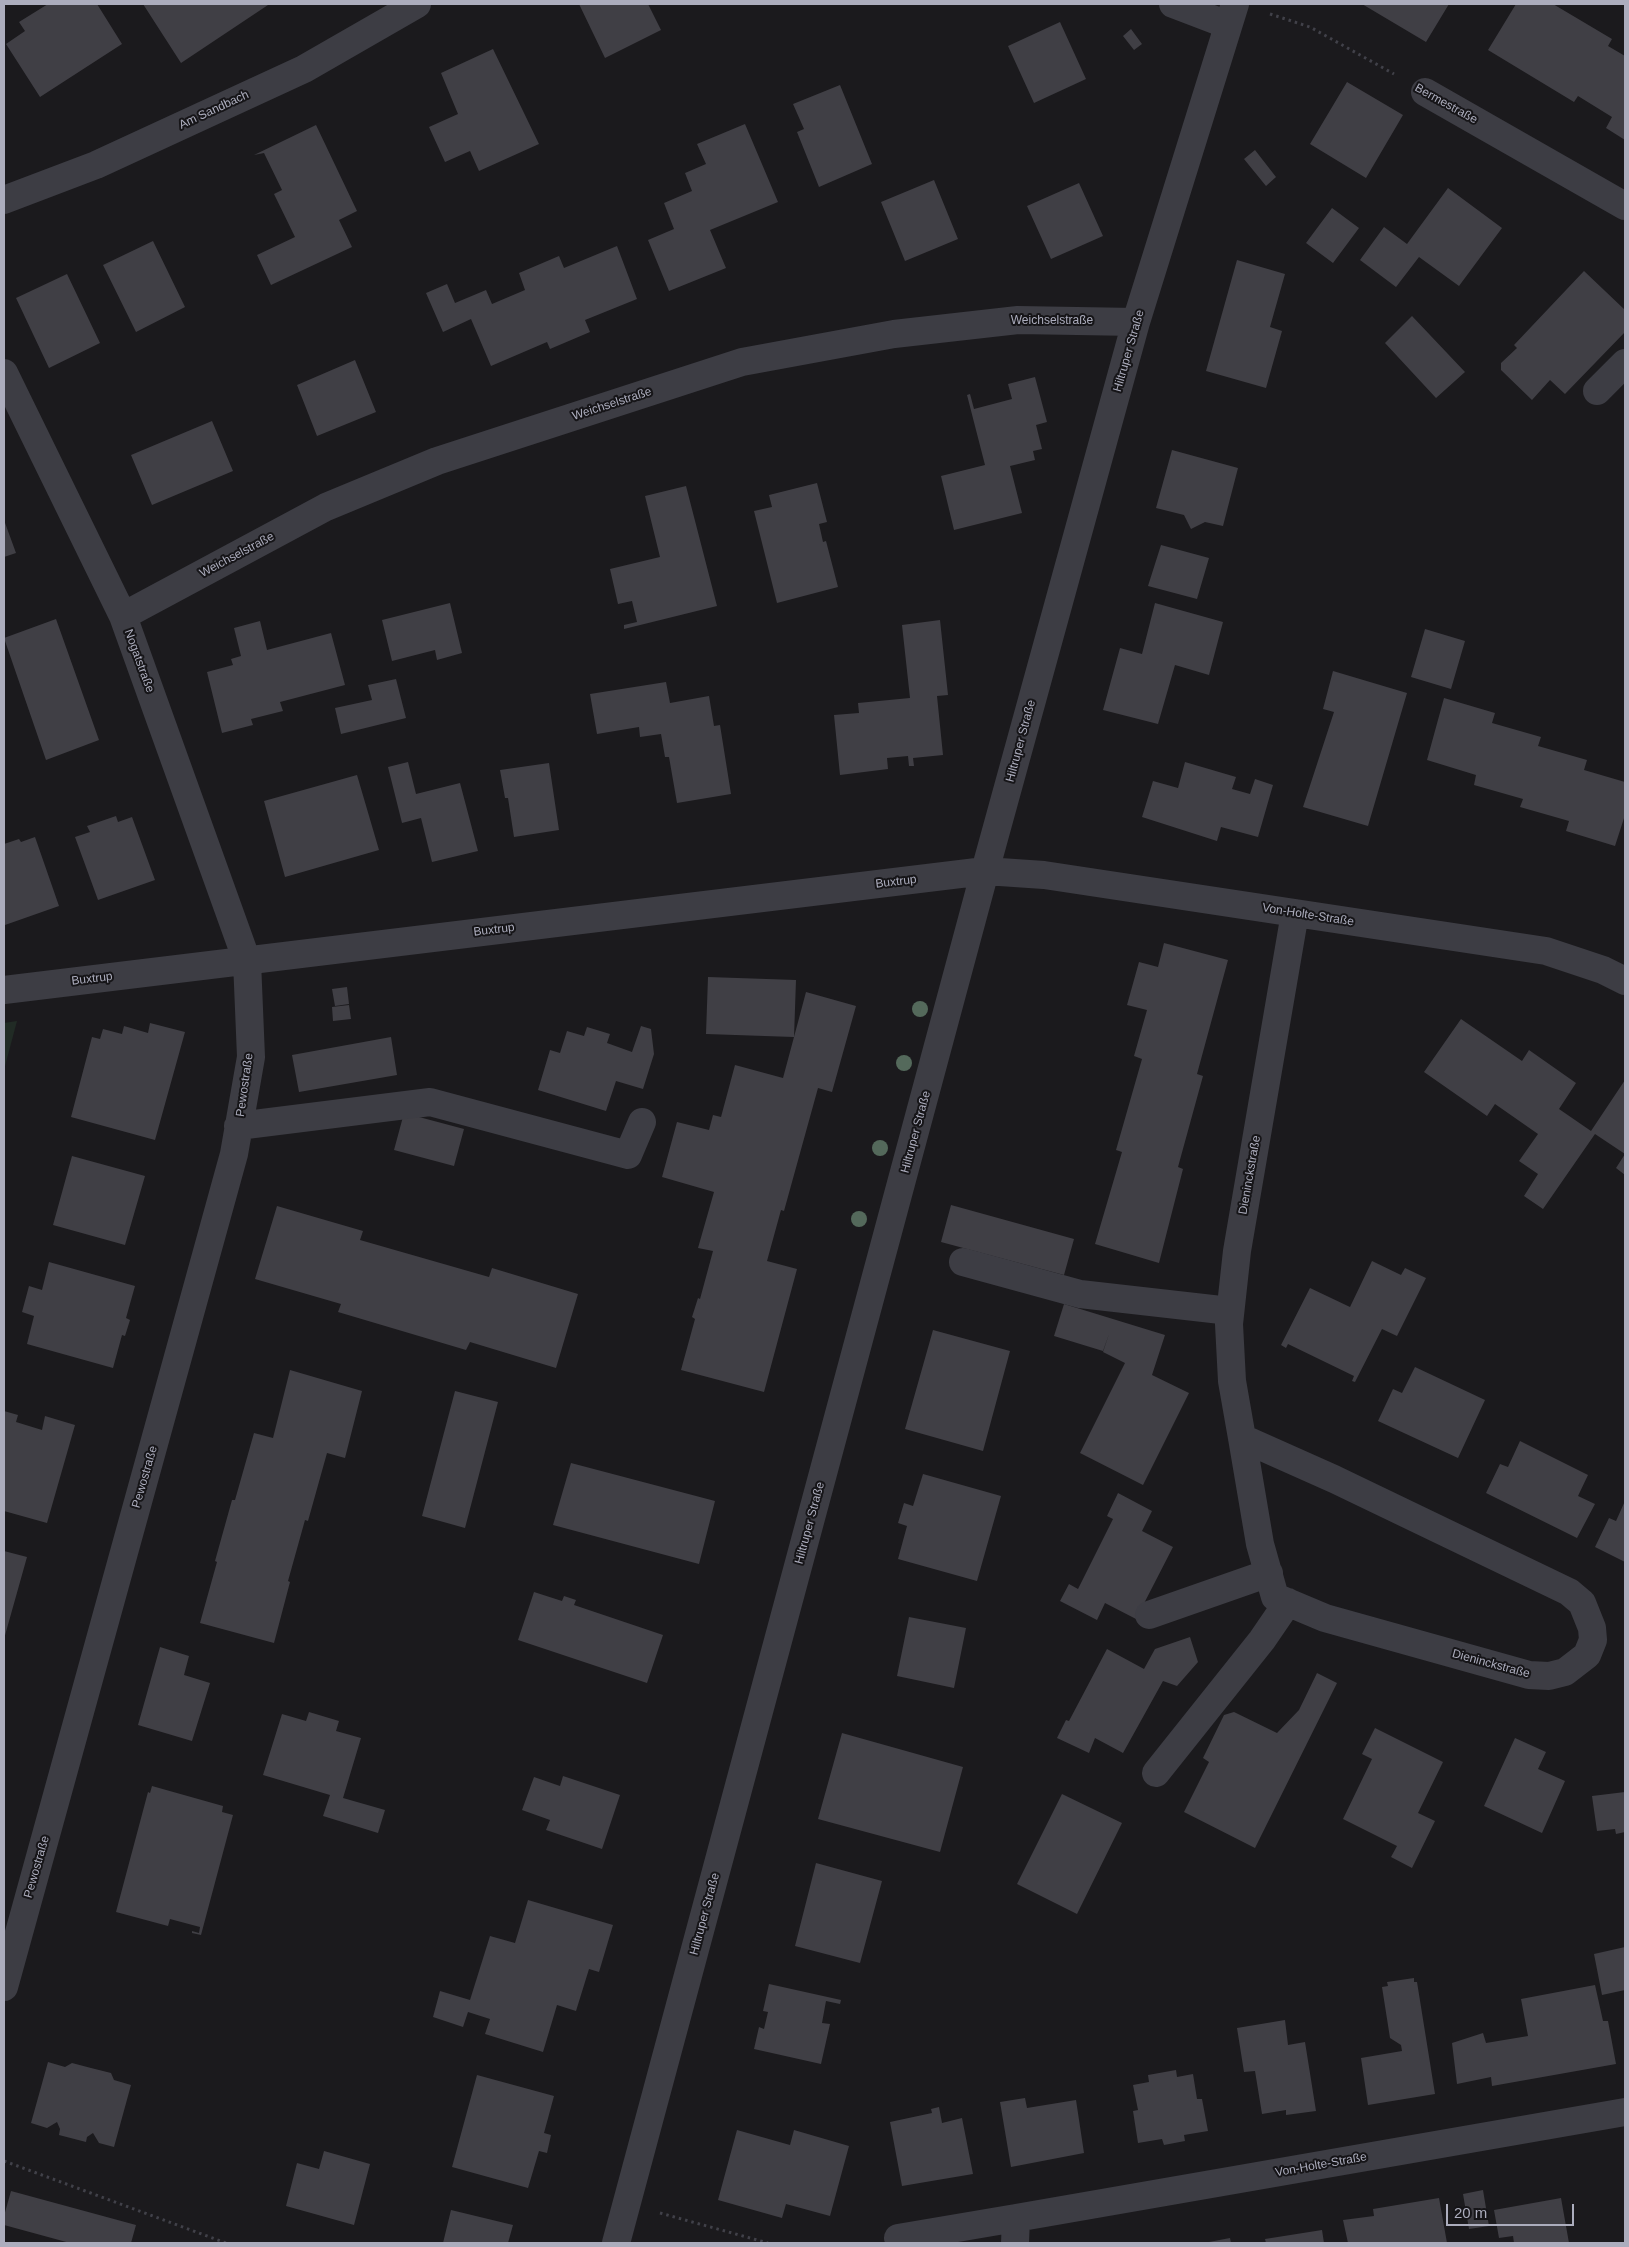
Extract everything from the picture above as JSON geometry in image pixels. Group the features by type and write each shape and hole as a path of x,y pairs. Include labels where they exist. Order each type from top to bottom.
{"street":[{"name":"Am Sandbach","path":"4,200 96,165 304,69 417,4"},
{"name":"Hiltruper Straße","path":"616,2243 985,871 1136,322 1231,14 1173,4"},
{"name":"Bermestraße","path":"1425,92 1625,206"},
{"name":"Weichselstraße","path":"123,616 326,507 437,461 742,362 894,334 1018,320 1136,322"},
{"path":"1597,391 1625,363"},
{"name":"Nogatstraße","path":"4,374 123,616 247,961"},
{"name":"Von-Holte-Straße","path":"985,871 1044,875 1546,951 1603,970 1625,980"},
{"name":"Buxtrup","path":"4,990 985,871"},
{"name":"Dieninckstraße","path":"1242,1438 1334,1479 1569,1592 1582,1603 1592,1628 1593,1640 1587,1655 1565,1672 1549,1676 1529,1675 1325,1618 1276,1597 1260,1544 1232,1381 1229,1324 1237,1251 1295,913"},
{"name":"Pewostraße","path":"4,1987 234,1154 251,1058 247,961"},
{"path":"238,1126 430,1102 628,1155 642,1122"},
{"path":"963,1262 1080,1294 1230,1311"},
{"path":"1149,1615 1269,1573"},
{"path":"1156,1773 1262,1640 1288,1602"},
{"name":"Von-Holte-Straße","path":"898,2238 1016,2230 1625,2112"}],"path":[{"name":"Bermestraße","path":"1262,12 1310,27 1425,92"},
{"path":"4,2161 226,2243"},
{"path":"627,2204 768,2243"}],"shaded area":[{"path":"17,1021 4,1070 4,1023"}],"building":[{"path":"48,4 97,4 122,44 40,97 6,44 25,31 19,22"},
{"path":"143,4 267,4 268,5 181,63"},
{"path":"579,4 648,4 661,30 605,58"},
{"path":"1362,4 1449,4 1426,42"},
{"path":"1516,4 1553,4 1612,39 1608,46 1625,56 1625,140 1606,128 1612,117 1578,96 1574,102 1488,50"},
{"path":"1060,22 1086,79 1034,103 1008,46"},
{"path":"1131,29 1142,44 1134,50 1123,36"},
{"path":"493,49 539,144 479,171 470,151 445,162 429,127 458,114 441,73"},
{"path":"1347,82 1403,115 1366,178 1310,144"},
{"path":"840,85 872,164 819,187 797,132 804,129 793,104"},
{"path":"745,124 778,202 710,230 726,268 669,291 648,240 674,229 664,203 692,191 685,173 706,164 697,144"},
{"path":"316,125 357,211 339,220 352,247 271,285 257,255 295,237 274,194 282,190 264,153 254,155"},
{"path":"1255,150 1276,177 1266,186 1244,159"},
{"path":"934,180 958,239 905,261 881,202"},
{"path":"1079,183 1103,236 1051,259 1027,206"},
{"path":"1448,188 1502,228 1459,286 1419,257 1396,287 1360,260 1384,227 1407,244"},
{"path":"1332,208 1359,228 1333,263 1306,243"},
{"path":"153,241 185,307 136,332 103,265"},
{"path":"617,246 637,299 585,320 590,332 550,349 547,342 491,366 471,319 443,332 426,293 447,284 455,303 486,290 492,304 525,290 519,273 559,256 564,268"},
{"path":"1237,260 1285,274 1270,327 1282,331 1266,388 1206,371"},
{"path":"1584,271 1625,310 1625,332 1565,394 1550,380 1532,400 1501,370 1501,363 1517,348 1514,345"},
{"path":"67,274 100,343 49,368 16,298"},
{"path":"1412,316 1465,372 1436,398 1385,343"},
{"path":"355,360 376,412 317,436 297,385"},
{"path":"1035,377 1047,422 1036,425 1042,449 1033,451 1035,460 1010,466 1022,513 954,530 941,476 985,465 967,395 970,394 974,409 1012,399 1008,384"},
{"path":"212,421 233,471 152,505 131,455"},
{"path":"1172,450 1238,468 1223,526 1205,522 1191,529 1184,515 1156,508"},
{"path":"817,483 827,522 819,524 823,542 826,541 838,587 777,603 754,511 772,507 769,495"},
{"path":"686,486 717,606 624,629 624,625 637,622 632,601 618,604 610,569 660,557 645,496"},
{"path":"4,520 16,553 4,557"},
{"path":"1161,545 1209,558 1197,599 1148,586"},
{"path":"450,603 462,653 437,660 435,650 392,661 382,620"},
{"path":"1155,603 1223,622 1209,675 1175,665 1158,724 1103,710 1120,648 1142,654"},
{"path":"56,619 99,740 46,760 4,638"},
{"path":"940,620 948,695 937,696 943,755 913,758 914,766 909,766 908,756 887,758 888,769 840,775 834,715 859,713 858,703 910,698 902,625"},
{"path":"260,621 267,650 331,633 345,685 280,702 283,711 251,719 253,725 222,733 207,672 233,665 231,659 241,656 234,628"},
{"path":"1425,629 1465,641 1451,689 1411,677"},
{"path":"1333,671 1407,693 1368,826 1303,807 1334,712 1323,709"},
{"path":"396,679 406,718 341,734 335,708 372,700 368,685"},
{"path":"666,682 670,703 709,696 714,726 720,725 731,794 677,803 669,757 665,757 661,734 640,737 639,727 597,734 590,694"},
{"path":"1444,698 1495,713 1492,723 1541,737 1538,746 1587,760 1584,770 1625,782 1625,815 1615,846 1566,831 1569,821 1520,807 1523,799 1474,785 1476,775 1427,760"},
{"path":"408,762 416,794 460,783 478,851 432,862 421,818 402,823 388,767"},
{"path":"1185,762 1236,777 1232,789 1250,794 1255,779 1273,785 1258,837 1221,827 1217,841 1142,817 1153,781 1178,788"},
{"path":"549,763 559,830 514,837 508,798 505,798 500,770"},
{"path":"357,775 379,850 285,877 264,801"},
{"path":"116,816 118,822 132,817 155,880 98,900 75,837 90,832 87,826"},
{"path":"35,837 59,906 5,925 4,844 19,839 21,842"},
{"path":"1164,943 1228,960 1197,1074 1203,1076 1178,1167 1183,1169 1159,1263 1095,1244 1122,1152 1116,1150 1142,1059 1134,1056 1147,1010 1127,1005 1139,962 1158,967"},
{"path":"708,977 796,980 794,1037 706,1034"},
{"path":"347,987 349,1004 335,1006 332,989"},
{"path":"806,992 856,1006 832,1092 818,1088 784,1211 781,1210 767,1261 797,1269 764,1392 681,1370 695,1319 692,1317 698,1298 700,1299 713,1251 698,1248 714,1192 662,1177 677,1122 709,1130 713,1115 721,1117 735,1065 783,1078"},
{"path":"349,1005 351,1019 333,1021 332,1007"},
{"path":"1461,1019 1522,1061 1529,1050 1576,1083 1559,1109 1591,1131 1625,1080 1625,1154 1595,1134 1543,1209 1524,1196 1538,1174 1519,1161 1538,1134 1495,1104 1487,1116 1424,1072"},
{"path":"150,1023 185,1032 155,1140 71,1117 92,1037 100,1039 103,1029 122,1034 124,1026 148,1033"},
{"path":"641,1026 651,1029 654,1054 643,1089 616,1081 606,1111 538,1090 550,1050 560,1053 567,1031 584,1036 587,1027 610,1034 607,1043 632,1052"},
{"path":"391,1037 397,1075 299,1092 292,1055"},
{"path":"404,1113 464,1129 454,1166 394,1150"},
{"path":"1625,1154 1625,1175 1616,1168"},
{"path":"72,1156 145,1176 125,1245 53,1225"},
{"path":"951,1205 1074,1239 1064,1275 941,1242"},
{"path":"277,1206 363,1231 360,1240 489,1277 492,1268 578,1294 556,1368 470,1342 466,1350 338,1312 341,1304 255,1279"},
{"path":"1372,1261 1401,1275 1405,1268 1426,1278 1397,1336 1382,1329 1355,1382 1352,1381 1354,1376 1288,1344 1286,1348 1281,1345 1310,1288 1350,1307"},
{"path":"49,1262 135,1286 126,1318 130,1320 125,1336 122,1335 113,1368 27,1344 34,1316 22,1312 29,1286 42,1290"},
{"path":"1064,1304 1165,1335 1152,1375 1189,1393 1143,1485 1080,1453 1125,1363 1103,1352 1109,1334 1103,1351 1054,1336"},
{"path":"933,1330 1010,1351 983,1451 905,1429"},
{"path":"1415,1367 1485,1400 1458,1458 1378,1421 1393,1389 1402,1393"},
{"path":"290,1370 362,1391 345,1458 327,1453 308,1521 305,1520 288,1581 290,1582 274,1643 200,1623 232,1500 235,1500 254,1433 273,1438"},
{"path":"455,1391 498,1402 465,1528 422,1516"},
{"path":"4,1411 18,1415 16,1422 42,1430 45,1416 75,1425 47,1523 4,1511"},
{"path":"1520,1441 1588,1475 1578,1496 1595,1504 1577,1538 1486,1493 1500,1464 1508,1467"},
{"path":"571,1463 715,1501 699,1564 553,1525"},
{"path":"923,1474 1001,1496 977,1581 898,1559 907,1526 898,1523 904,1503 913,1506"},
{"path":"1118,1493 1152,1511 1142,1531 1173,1547 1136,1619 1105,1603 1097,1620 1060,1601 1069,1584 1078,1589 1113,1519 1107,1516"},
{"path":"1625,1501 1625,1562 1595,1547 1609,1518 1616,1521"},
{"path":"4,1551 27,1557 4,1639"},
{"path":"534,1592 562,1601 564,1596 576,1600 574,1605 663,1635 647,1683 518,1640"},
{"path":"909,1617 966,1628 954,1688 897,1676"},
{"path":"1190,1637 1198,1662 1177,1686 1163,1681 1123,1753 1095,1738 1089,1753 1057,1738 1066,1720 1069,1721 1107,1649 1144,1669 1155,1649"},
{"path":"160,1647 189,1656 184,1675 210,1683 192,1741 138,1725"},
{"path":"1317,1673 1337,1683 1255,1848 1184,1812 1209,1762 1203,1758 1224,1715 1234,1712 1277,1733 1299,1710"},
{"path":"309,1712 339,1721 336,1731 361,1738 343,1798 385,1810 378,1833 323,1816 330,1795 263,1775 282,1714 306,1721"},
{"path":"1375,1728 1443,1762 1418,1813 1435,1821 1412,1868 1391,1857 1397,1846 1343,1819 1372,1759 1362,1754"},
{"path":"842,1733 963,1767 940,1852 818,1819"},
{"path":"1515,1738 1546,1752 1538,1769 1565,1781 1542,1833 1484,1806"},
{"path":"563,1776 620,1795 602,1849 546,1830 550,1820 522,1810 534,1777 560,1786"},
{"path":"152,1786 223,1806 222,1812 233,1815 201,1935 192,1933 192,1931 199,1933 200,1927 170,1919 168,1926 116,1912 148,1792 150,1793"},
{"path":"1625,1792 1625,1832 1616,1834 1615,1829 1597,1831 1592,1796"},
{"path":"1062,1794 1122,1823 1077,1914 1017,1884"},
{"path":"816,1863 882,1881 860,1963 795,1946"},
{"path":"528,1900 613,1925 599,1972 589,1969 576,2011 557,2005 543,2052 485,2034 490,2019 468,2012 463,2027 433,2017 440,1991 470,2000 490,1936 515,1943"},
{"path":"1625,1947 1625,1990 1602,1995 1594,1954"},
{"path":"1414,1978 1414,1982 1417,1982 1435,2094 1368,2105 1361,2058 1402,2051 1401,2045 1390,2038 1382,1987 1388,1986 1387,1982"},
{"path":"769,1984 841,2000 840,2004 826,2001 822,2023 830,2024 821,2064 754,2049 759,2027 764,2029 768,2012 763,2011"},
{"path":"1595,1985 1603,2021 1608,2021 1616,2064 1492,2086 1491,2077 1457,2084 1452,2043 1483,2033 1486,2043 1528,2036 1521,1999"},
{"path":"1285,2020 1288,2045 1305,2042 1316,2111 1286,2115 1286,2110 1262,2114 1255,2071 1244,2072 1237,2028"},
{"path":"48,2062 65,2067 72,2063 111,2073 114,2080 131,2085 114,2147 99,2143 93,2133 87,2137 86,2142 59,2135 60,2129 57,2122 47,2128 31,2123"},
{"path":"1176,2070 1177,2077 1193,2074 1197,2099 1202,2099 1208,2131 1184,2135 1185,2141 1164,2145 1162,2139 1138,2143 1133,2111 1138,2110 1133,2085 1149,2082 1148,2075"},
{"path":"477,2075 554,2096 544,2133 551,2135 547,2153 539,2151 528,2188 452,2167"},
{"path":"1025,2098 1027,2108 1076,2100 1084,2153 1011,2167 1000,2102"},
{"path":"939,2107 942,2123 962,2118 973,2174 902,2186 890,2122 932,2113 931,2109"},
{"path":"737,2130 790,2145 794,2130 849,2146 830,2216 786,2204 782,2218 718,2200"},
{"path":"324,2151 370,2164 354,2225 286,2206 297,2163 319,2169"},
{"path":"1483,2190 1489,2226 1469,2229 1463,2194"},
{"path":"11,2191 136,2225 131,2243 70,2243 4,2225 4,2216"},
{"path":"1439,2198 1447,2243 1348,2243 1343,2220 1374,2216 1373,2209"},
{"path":"1561,2198 1569,2243 1514,2243 1513,2236 1499,2238 1494,2210"},
{"path":"451,2210 513,2225 508,2243 443,2243"},
{"path":"1322,2230 1324,2243 1266,2243 1265,2239"},
{"path":"1230,2238 1231,2243 1209,2243 1209,2242"}]}
